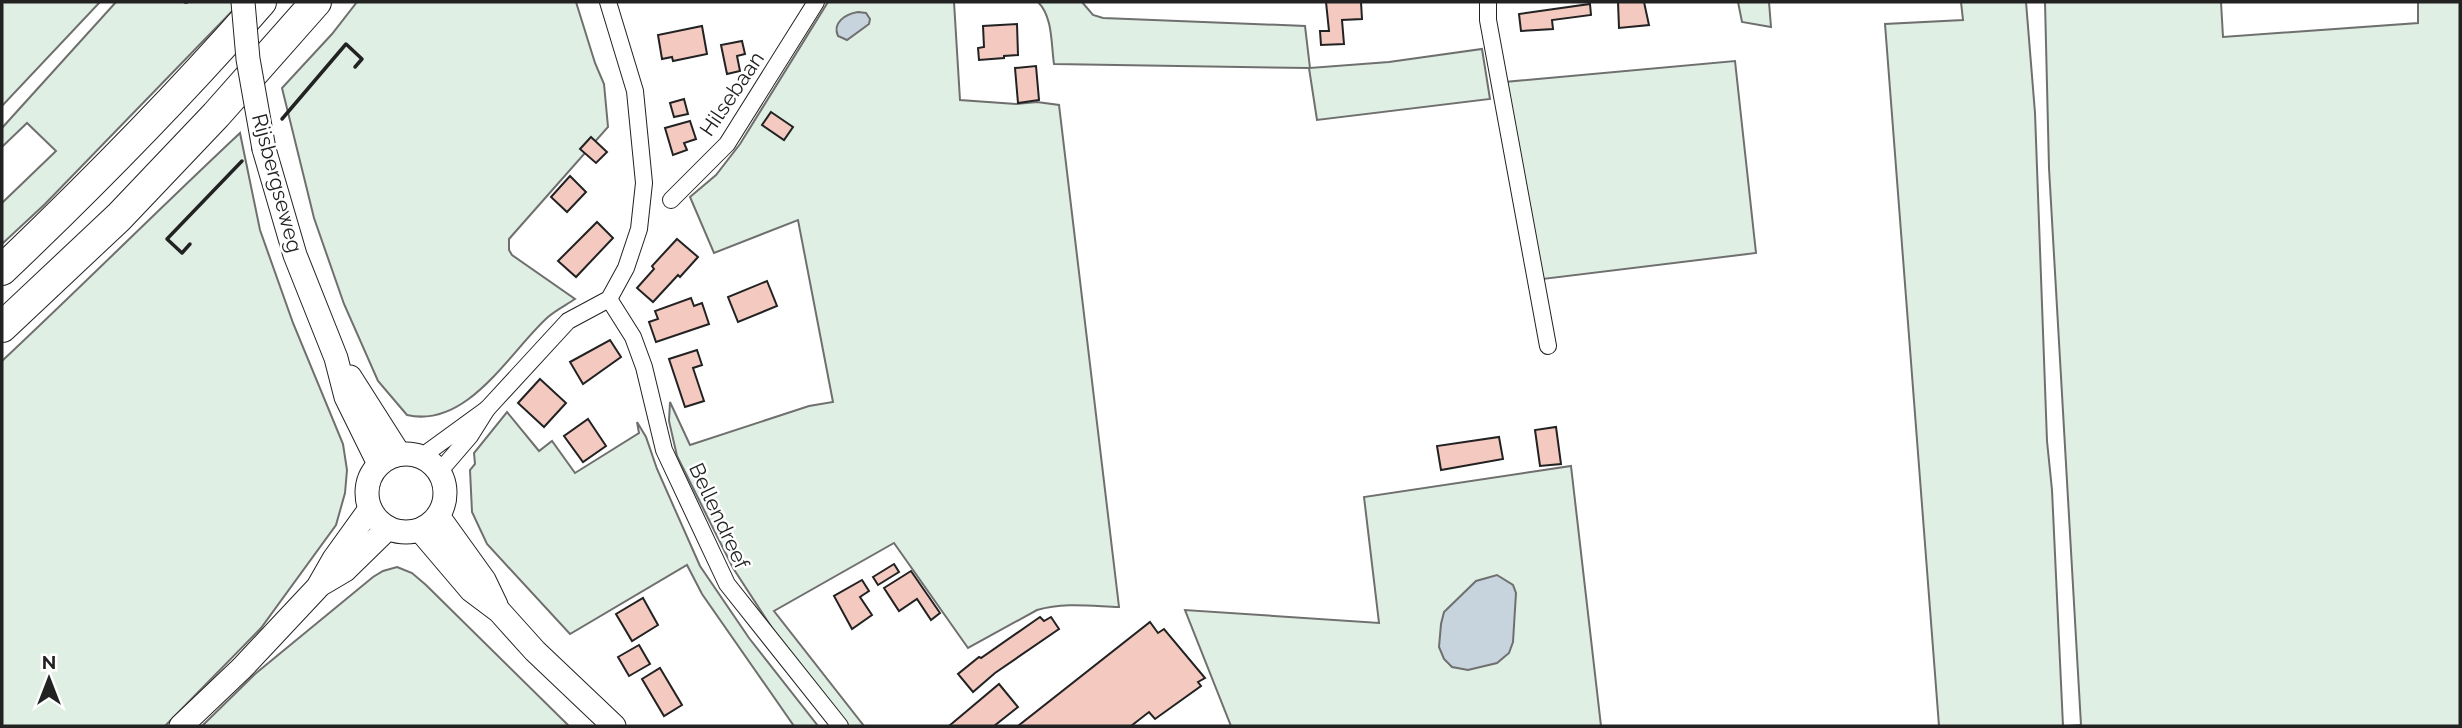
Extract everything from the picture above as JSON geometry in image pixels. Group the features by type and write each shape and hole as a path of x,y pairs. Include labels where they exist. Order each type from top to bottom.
{"highway":[{"path":"2,270 87,189 181,92 261,2"},
{"path":"2,327 128,208 216,115 316,2"}],"main road":[{"name":"Rijsbergseweg","path":"243,2 248,59 264,149 295,256 336,358 400,458"},
{"path":"400,458 428,460 439,472 446,494 429,523 409,532 388,528 377,520 367,498 367,485 372,474 400,458"},
{"path":"181,726 242,668 318,587 334,559 370,509"},
{"path":"429,523 484,580 499,611 535,651 614,726"},
{"path":"318,587 345,570 388,528"}],"street":[{"path":"439,472 465,442 486,409 568,321 609,299 626,268 639,229 644,183 635,91 608,2"},
{"name":"Hilsebaan","path":"671,200 727,144 816,2"},
{"path":"1488,2 1488,20 1548,346"},
{"name":"Bellendreef","path":"609,299 633,337 644,367 664,450 727,584 840,726"},
{"path":"400,458 457,428 486,409"}],"green space":[{"path":"2,2 100,2 2,106"},
{"path":"116,2 241,2 45,204 2,244 2,203 56,151 27,123 2,147 2,128"},
{"path":"357,2 576,2 604,84 608,127 509,239 512,255 575,299 548,317 503,367 468,399 449,410 429,416 407,415 378,381 344,304 314,218 282,88 332,34"},
{"path":"828,2 954,2 960,100 1059,105 1119,607 1067,605 1037,610 968,648 894,543 774,611 864,726 847,726 787,651 733,568 677,456 669,421 670,402 690,445 809,406 833,402 798,220 714,253 690,197 716,175 740,144"},
{"path":"1038,2 1082,2 1093,15 1103,18 1305,26 1310,68 1389,62 1482,49 1490,99 1317,120 1309,68 1054,64 1049,23"},
{"path":"1738,2 1769,2 1771,27 1742,22"},
{"path":"1961,2 2026,2 2035,113 2047,441 2052,490 2063,726 1939,726 1885,24 1963,20"},
{"path":"2045,2 2221,2 2223,37 2418,23 2418,2 2460,2 2460,726 2067,726 2081,725 2049,168"},
{"path":"1735,61 1756,253 1543,279 1505,82"},
{"path":"240,133 260,230 293,323 343,444 347,470 345,493 336,525 261,628 165,726 2,726 2,361"},
{"path":"507,412 539,451 552,441 575,473 639,433 637,422 646,437 657,469 700,566 749,638 818,726 794,726 702,594 687,565 570,634 487,544 472,512 470,470 475,464 474,453"},
{"path":"1571,466 1601,726 1231,726 1185,610 1379,623 1364,497"},
{"path":"397,567 412,573 426,585 569,726 202,726 255,674 373,577"}],"shaded area":[{"path":"858,12 866,13 870,19 869,24 847,40 838,36 838,23"},
{"path":"1497,575 1513,585 1516,593 1513,642 1509,653 1497,663 1468,670 1452,667 1444,659 1439,647 1444,612 1476,581"}],"building":[{"path":"1326,2 1361,2 1362,19 1342,20 1344,44 1321,45 1320,31 1329,31"},
{"path":"1618,2 1644,2 1649,25 1619,28"},
{"path":"1590,4 1591,15 1552,20 1553,29 1521,31 1519,14"},
{"path":"1017,24 1018,55 979,60 978,48 984,47 983,26"},
{"path":"702,26 707,54 673,61 672,57 662,59 658,35"},
{"path":"742,41 745,54 737,56 740,71 727,74 721,45"},
{"path":"1036,66 1039,100 1018,103 1015,68"},
{"path":"684,99 688,114 674,117 670,103"},
{"path":"771,112 793,127 784,140 762,125"},
{"path":"690,121 696,139 684,143 687,150 673,155 665,128"},
{"path":"591,137 607,152 596,163 580,149"},
{"path":"570,176 586,192 567,212 551,197"},
{"path":"597,222 613,238 576,277 558,261"},
{"path":"677,239 698,257 653,302 637,288 654,269 652,266"},
{"path":"767,281 777,306 738,322 728,297"},
{"path":"691,298 694,306 702,303 709,324 656,342 649,322 658,319 655,311"},
{"path":"610,340 621,357 583,384 570,362"},
{"path":"697,350 702,365 693,368 704,401 685,407 669,359"},
{"path":"540,379 566,403 544,427 518,403"},
{"path":"588,419 606,446 583,462 564,436"},
{"path":"1556,427 1561,464 1540,466 1535,430"},
{"path":"1499,437 1503,459 1441,470 1437,446"},
{"path":"894,564 899,572 878,585 873,577"},
{"path":"911,571 940,613 931,620 917,599 899,611 884,588"},
{"path":"862,580 869,591 860,597 872,615 852,629 834,596"},
{"path":"643,598 658,625 632,641 616,614"},
{"path":"1040,617 1044,621 1051,617 1059,629 995,673 973,692 958,674"},
{"path":"1150,622 1158,633 1164,629 1205,678 1198,682 1201,686 1155,719 1149,712 1131,726 1018,726"},
{"path":"639,645 650,664 629,676 618,657"},
{"path":"660,668 682,705 664,716 642,679"},
{"path":"999,684 1018,707 994,726 949,726"}],"wall":[{"path":"282,119 346,44 362,59 355,67"},
{"path":"190,244 182,253 167,239 242,161"}]}
